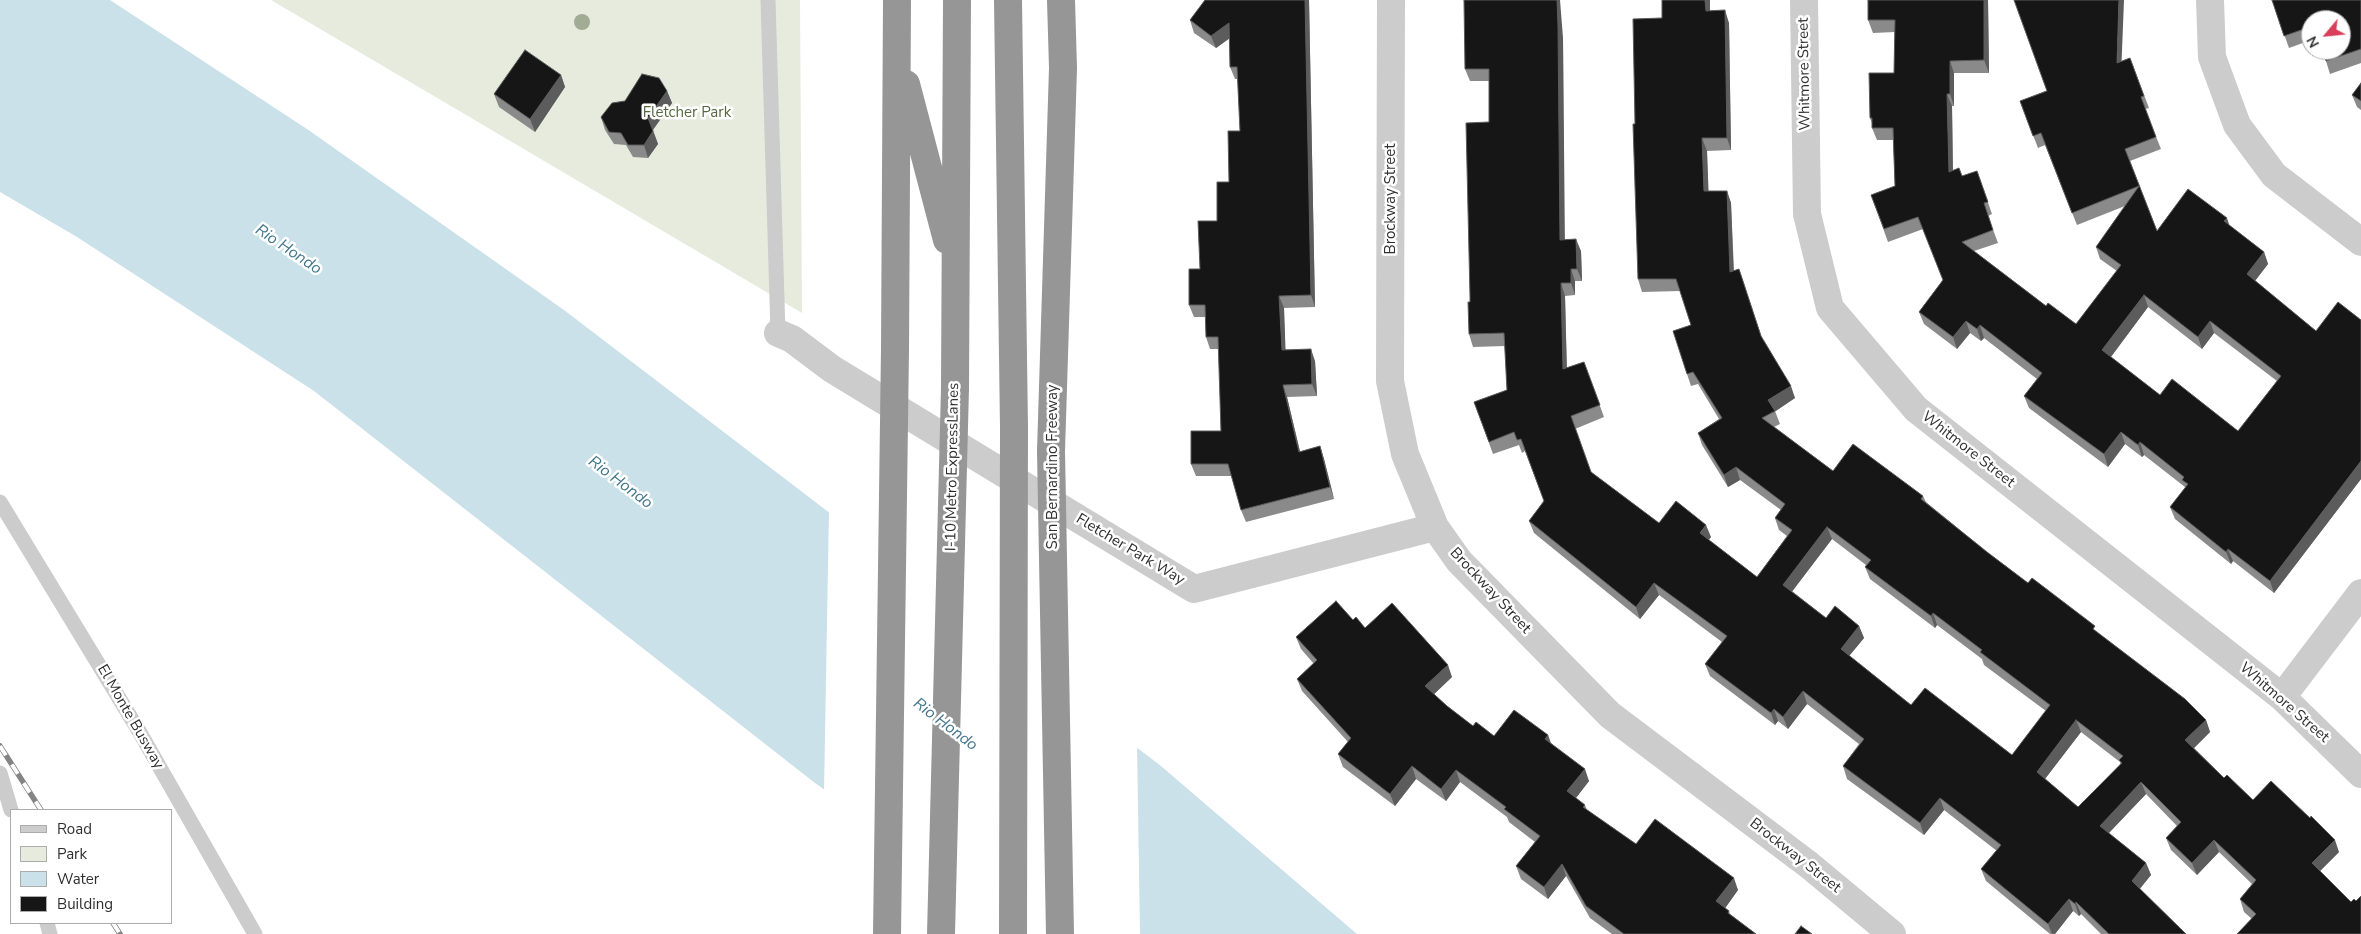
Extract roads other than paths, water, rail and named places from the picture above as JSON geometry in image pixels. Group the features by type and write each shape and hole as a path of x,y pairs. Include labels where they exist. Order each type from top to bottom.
{"highway":[{"path":"887,934 898,0"},
{"name":"I-10 Metro ExpressLanes","path":"941,934 955,388 958,0"},
{"path":"1008,0 1014,427 1013,934"},
{"name":"San Bernardino Freeway","path":"1060,934 1051,451 1062,68 1061,0"},
{"path":"897,48 957,276"}],"street":[{"name":"Brockway Street","path":"1391,0 1390,381 1405,454 1435,527 1459,562 1610,715 1809,865 1892,934"},
{"name":"Whitmore Street","path":"1804,0 1807,214 1830,308 1916,409 2282,697 2361,774"},
{"path":"2210,0 2212,57 2237,125 2274,175 2361,242"},
{"name":"Fletcher Park Way","path":"778,333 792,339 832,370 1194,589 1435,527"},
{"path":"2282,697 2361,593"}],"lane":[{"path":"768,0 778,333"},
{"name":"El Monte Busway","path":"0,502 139,730 255,934"},
{"path":"0,773 12,809"}],"water":[{"name":"Rio Hondo","path":"0,0 110,0 307,129 564,310 1161,766 1357,934 1029,934 815,783 314,391 77,237 0,192"}],"railway":[{"path":"0,746 40,809"},
{"path":"114,924 120,934"}],"park label":[{"name":"Fletcher Park","path":"687,113"}]}
